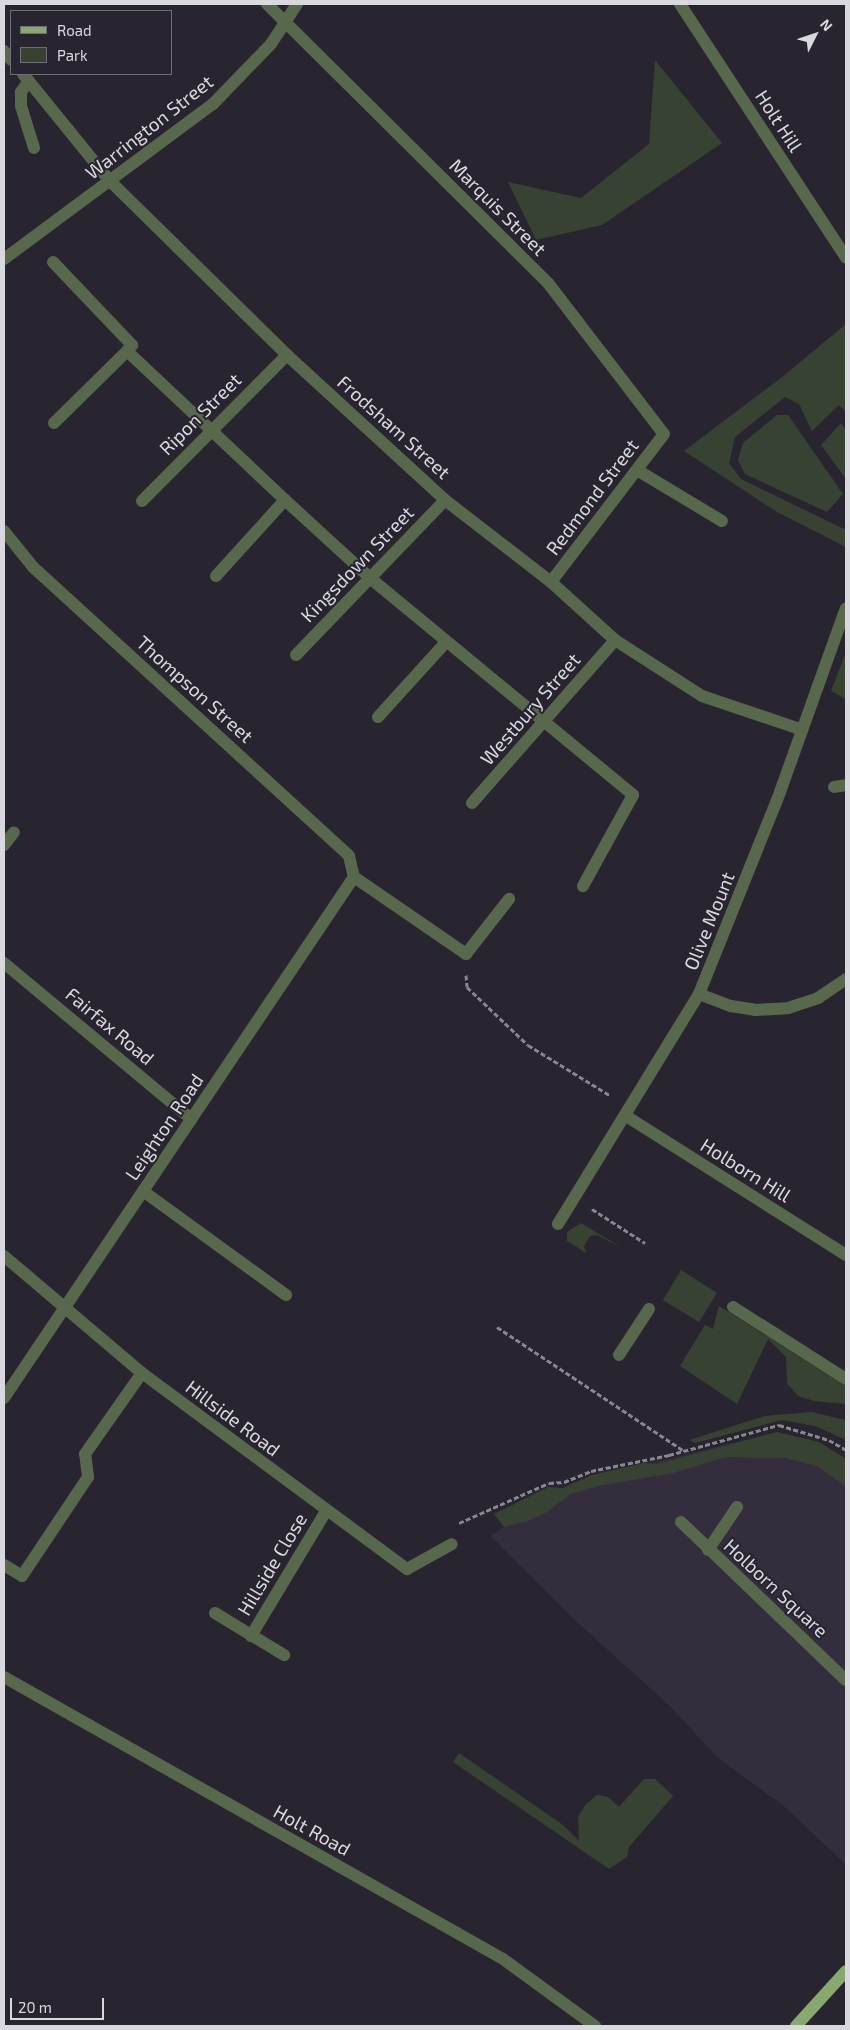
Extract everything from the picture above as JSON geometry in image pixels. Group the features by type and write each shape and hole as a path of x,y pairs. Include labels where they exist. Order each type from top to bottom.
{"main road":[{"path":"796,2026 846,1971"}],"street":[{"name":"Marquis Street","path":"267,4 288,21 548,284 664,434"},
{"name":"Warrington Street","path":"4,259 213,104 271,44 288,21 297,4"},
{"name":"Holt Hill","path":"681,4 846,258"},
{"name":"Frodsham Street","path":"26,78 110,181 287,355 445,500 551,582 615,640 702,696 800,729"},
{"path":"26,78 21,92 21,106 34,148"},
{"path":"53,262 132,345 54,423"},
{"path":"127,351 370,578 633,796 583,886"},
{"name":"Ripon Street","path":"142,501 211,428 287,355"},
{"name":"Redmond Street","path":"551,582 664,434"},
{"path":"637,470 722,521"},
{"path":"216,576 285,500"},
{"name":"Kingsdown Street","path":"296,655 445,500"},
{"name":"Thompson Street","path":"4,530 34,567 350,856 354,876"},
{"name":"Olive Mount","path":"558,1224 628,1113 699,994 780,792 800,729 846,608"},
{"name":"Westbury Street","path":"472,803 615,640"},
{"path":"378,717 446,642"},
{"path":"4,845 14,832"},
{"path":"354,876 466,954 509,899"},
{"name":"Leighton Road","path":"4,1398 354,876"},
{"name":"Fairfax Road","path":"4,963 191,1119"},
{"path":"699,994 732,1006 755,1010 788,1008 818,998 846,979"},
{"name":"Holborn Hill","path":"628,1113 846,1255"},
{"path":"143,1191 286,1295"},
{"name":"Hillside Road","path":"4,1256 64,1310 142,1372 326,1511 407,1569 452,1544"},
{"path":"733,1308 846,1379"},
{"path":"619,1355 649,1309"},
{"path":"4,1565 22,1576 88,1477 85,1454 142,1372"},
{"path":"708,1550 738,1507"},
{"name":"Hillside Close","path":"251,1636 326,1511"},
{"name":"Holborn Square","path":"680,1522 846,1680"},
{"name":"Hillside Close","path":"216,1612 251,1636 284,1655"},
{"name":"Holt Road","path":"4,1677 503,1959 595,2026"}],"path":[{"path":"466,954 467,987 528,1045 628,1113"},
{"path":"574,1198 644,1243"},
{"path":"497,1327 685,1451"},
{"path":"450,1527 549,1483 564,1482 591,1472 685,1451 779,1425 829,1440 846,1450"}],"shaded area":[{"path":"777,1432 819,1442 846,1459 846,1865 785,1807 717,1757 670,1706 578,1623 490,1536 574,1482"}],"green space":[{"path":"655,60 722,143 602,225 536,240 508,182 581,198 649,144"},
{"path":"846,324 846,412 839,405 812,431 799,404 785,397 735,437 729,463 741,479 846,530 846,547 777,512 684,451 781,378"},
{"path":"777,415 788,415 843,494 827,512 745,474 738,460 743,443"},
{"path":"841,423 846,430 846,479 821,445"},
{"path":"846,652 846,699 831,691"},
{"path":"581,1223 622,1248 597,1235 590,1236 584,1246 586,1253 567,1241 567,1232"},
{"path":"681,1270 717,1293 699,1322 663,1300"},
{"path":"719,1306 846,1386 846,1404 814,1401 798,1396 787,1383 786,1357 768,1339 737,1404 680,1366 705,1325 713,1329"},
{"path":"811,1412 846,1420 846,1440 815,1426 782,1420 695,1443 689,1440 765,1416"},
{"path":"777,1432 819,1442 846,1459 846,1487 817,1466 785,1458 726,1457 673,1473 598,1486 571,1494 547,1512 528,1521 504,1527 494,1514 548,1487 563,1488 592,1475 644,1463 657,1464"},
{"path":"459,1753 563,1825 579,1841 578,1817 586,1804 597,1795 608,1797 619,1807 644,1779 655,1779 673,1796 629,1847 627,1857 609,1869 453,1762"}]}
